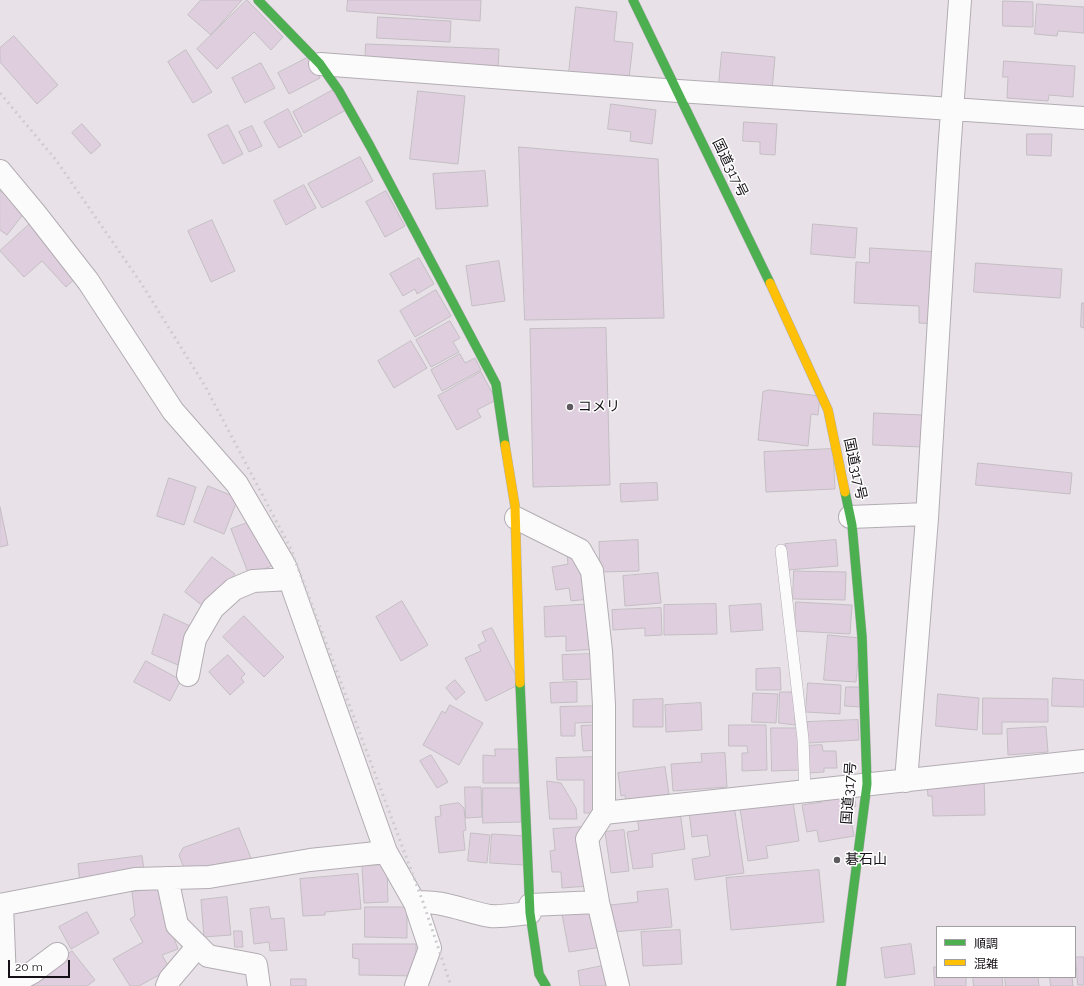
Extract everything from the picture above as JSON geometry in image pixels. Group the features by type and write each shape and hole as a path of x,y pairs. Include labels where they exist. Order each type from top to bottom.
{"main road":[{"path":"258,0 320,64 339,91 370,146 496,384 504,446 516,518 521,718 530,909 540,974 546,986"},
{"name":"国道317号","path":"633,0 774,290 828,410 850,517 862,637 867,784 841,986"}],"street":[{"path":"906,781 928,514 952,108 960,0"},
{"path":"320,64 678,91 952,108 1084,118"},
{"path":"0,172 35,213 88,281 173,411 237,484 285,566 386,852 415,903 430,948 416,986"},
{"path":"850,517 928,514"},
{"path":"516,518 580,550 592,571 601,652 604,705 604,814 587,839 598,902 618,986"},
{"path":"188,675 195,639 213,608 234,589 252,581 290,579"},
{"path":"604,814 736,798 805,792 1084,761"},
{"path":"3,986 5,980 1,905 135,879 209,877 310,860 386,852"},
{"path":"167,878 177,926 208,956 256,965 259,986"},
{"path":"415,903 423,902 443,904 492,916 530,909 598,902"},
{"path":"168,986 170,979 198,946"},
{"path":"8,986 33,972 57,954"}],"lane":[{"path":"781,550 803,739 805,792"}],"building":[{"path":"201,0 242,0 211,35 188,15"},
{"path":"247,0 283,37 271,50 254,32 217,69 197,49"},
{"path":"348,0 481,0 480,21 347,11"},
{"path":"1003,1 1033,2 1033,27 1003,26"},
{"path":"1037,4 1084,7 1084,33 1058,31 1057,36 1035,34"},
{"path":"576,7 617,12 614,41 633,43 629,79 569,73"},
{"path":"378,17 451,21 450,42 377,38"},
{"path":"14,36 58,85 37,104 0,62 0,48"},
{"path":"366,44 499,49 498,70 365,65"},
{"path":"186,50 212,92 193,103 168,62"},
{"path":"722,52 775,57 772,90 719,85"},
{"path":"309,57 320,78 289,94 278,73"},
{"path":"1004,61 1075,66 1073,97 1049,95 1048,101 1007,98 1008,77 1003,77"},
{"path":"261,63 275,88 245,103 232,78"},
{"path":"335,89 346,110 304,133 293,112"},
{"path":"418,91 465,96 458,164 410,159"},
{"path":"611,104 656,110 652,144 630,141 631,132 608,129"},
{"path":"288,109 302,136 279,148 264,122"},
{"path":"744,122 777,124 775,155 760,154 760,142 743,141"},
{"path":"82,124 101,145 91,154 72,133"},
{"path":"228,125 243,154 223,164 208,135"},
{"path":"252,126 262,146 249,152 239,132"},
{"path":"1027,134 1052,134 1051,156 1027,155"},
{"path":"519,147 658,159 664,318 525,320"},
{"path":"360,157 373,181 322,208 308,184"},
{"path":"485,171 488,206 436,209 433,174"},
{"path":"304,185 316,208 286,225 274,201"},
{"path":"0,191 5,194 6,192 28,208 7,235 0,230"},
{"path":"386,191 405,226 385,237 366,202"},
{"path":"212,220 235,271 211,282 188,231"},
{"path":"33,221 80,274 66,287 42,261 24,277 0,251"},
{"path":"813,224 857,228 855,258 811,254"},
{"path":"870,248 940,252 937,324 919,323 919,306 854,303 856,262 869,263"},
{"path":"419,258 434,284 417,294 415,289 403,296 390,274"},
{"path":"499,261 505,301 472,306 466,266"},
{"path":"976,263 1062,269 1060,298 974,292"},
{"path":"436,290 451,316 415,337 400,311"},
{"path":"1082,303 1084,303 1084,328 1081,327"},
{"path":"450,321 460,338 453,342 459,352 431,367 416,340"},
{"name":"コメリ","path":"606,328 610,485 533,487 530,329"},
{"path":"411,341 427,368 394,388 378,361"},
{"path":"460,354 465,363 475,358 481,370 442,391 431,370"},
{"path":"481,372 496,400 477,410 481,417 457,430 438,396"},
{"path":"769,390 820,396 818,415 811,414 808,446 758,440 763,392"},
{"path":"874,413 923,415 922,447 873,445"},
{"path":"833,449 835,489 766,492 764,452"},
{"path":"978,463 1072,473 1070,494 976,485"},
{"path":"169,478 196,487 184,525 157,516"},
{"path":"657,483 658,500 621,502 620,484"},
{"path":"208,486 238,498 224,534 194,522"},
{"path":"0,507 8,545 0,547"},
{"path":"255,520 274,565 249,575 231,529"},
{"path":"638,540 639,571 600,572 599,542"},
{"path":"836,540 838,566 787,570 785,544"},
{"path":"582,552 589,599 571,601 569,588 556,590 552,567 568,564 567,554"},
{"path":"212,557 235,574 208,610 185,592"},
{"path":"794,571 846,572 845,600 793,599"},
{"path":"658,573 661,603 625,606 623,576"},
{"path":"402,601 428,645 401,661 376,617"},
{"path":"796,602 852,605 850,634 795,631"},
{"path":"594,604 597,649 566,651 566,636 545,637 544,607"},
{"path":"716,604 717,634 664,635 664,605"},
{"path":"761,604 763,630 731,632 729,606"},
{"path":"661,608 662,635 645,636 645,628 613,630 612,610"},
{"path":"164,614 190,626 178,665 152,654"},
{"path":"244,616 284,657 264,677 223,637"},
{"path":"492,628 520,684 486,701 465,658 481,651 478,645 486,641 482,632"},
{"path":"828,635 860,638 856,682 824,680"},
{"path":"594,654 595,679 563,680 562,655"},
{"path":"228,655 245,674 241,678 244,682 230,695 209,672"},
{"path":"146,661 181,680 170,701 134,682"},
{"path":"780,668 781,690 756,690 756,669"},
{"path":"1053,678 1084,680 1084,707 1052,706"},
{"path":"455,680 465,692 456,700 446,688"},
{"path":"577,682 577,702 551,703 550,683"},
{"path":"808,683 841,685 840,714 806,712"},
{"path":"846,687 861,687 861,707 845,706"},
{"path":"780,692 797,692 795,725 779,723"},
{"path":"753,693 778,694 776,723 752,722"},
{"path":"938,694 979,698 977,730 936,726"},
{"path":"983,698 1048,699 1048,722 1002,722 1002,734 983,734"},
{"path":"663,699 663,727 633,727 633,700"},
{"path":"701,703 702,730 666,732 665,705"},
{"path":"450,705 483,723 459,765 423,745 442,711 445,713"},
{"path":"600,706 600,722 575,723 575,736 561,736 560,707"},
{"path":"858,720 859,740 808,743 807,722"},
{"path":"600,725 601,750 583,751 581,726"},
{"path":"729,725 766,725 767,770 742,771 742,753 748,753 747,746 729,746"},
{"path":"1046,727 1048,752 1008,755 1007,729"},
{"path":"771,728 799,728 800,770 772,771"},
{"path":"822,745 823,751 836,751 837,768 824,768 824,772 807,773 806,746"},
{"path":"495,749 519,749 519,783 483,783 483,755 495,756"},
{"path":"725,753 727,787 673,791 671,764 702,762 701,754"},
{"path":"431,755 448,782 437,788 420,761"},
{"path":"600,757 601,813 584,813 584,780 557,780 556,758"},
{"path":"665,767 669,794 643,798 644,803 626,806 625,795 621,796 618,773"},
{"path":"984,777 985,815 933,816 932,796 928,796 927,785"},
{"path":"547,781 561,783 576,808 577,819 550,819"},
{"path":"465,787 481,787 482,817 466,818"},
{"path":"483,788 520,788 521,822 483,823"},
{"path":"853,790 856,806 849,808 854,836 819,842 817,830 807,832 802,805 822,802 821,796"},
{"path":"792,795 799,841 766,846 768,858 748,861 739,802"},
{"path":"459,803 464,808 466,830 463,831 465,850 439,853 435,817 441,816 440,806"},
{"path":"734,805 744,873 695,880 692,859 710,856 707,835 692,837 689,811"},
{"path":"680,811 685,849 652,854 653,867 633,869 627,832 639,830 637,817"},
{"path":"584,827 589,886 562,888 561,872 552,872 550,851 555,850 553,829"},
{"path":"239,828 253,863 229,868 226,862 186,874 179,855 183,848"},
{"path":"624,830 629,871 611,873 605,832"},
{"path":"471,833 490,835 487,863 468,861"},
{"path":"492,834 526,836 524,865 490,863"},
{"path":"142,856 145,876 80,884 78,864"},
{"path":"387,865 388,902 364,903 362,866"},
{"path":"819,870 824,922 731,930 726,878"},
{"path":"358,874 361,909 325,912 325,915 303,916 300,879"},
{"path":"164,888 167,919 178,949 162,955 170,969 139,986 130,986 113,959 143,942 130,919 135,916 132,892"},
{"path":"668,889 672,927 613,932 610,905 638,902 637,892"},
{"path":"227,897 231,935 204,937 201,900"},
{"path":"269,907 271,919 284,918 287,950 270,951 269,942 254,944 250,909"},
{"path":"365,907 407,907 407,938 365,937"},
{"path":"596,909 602,947 569,952 562,914"},
{"path":"87,912 99,933 71,949 59,927"},
{"path":"680,930 682,964 643,966 641,932"},
{"path":"234,931 242,931 243,947 235,947"},
{"path":"353,944 416,944 416,976 359,975 359,959 353,958"},
{"path":"911,944 915,974 885,978 881,948"},
{"path":"72,951 95,980 87,986 30,985"},
{"path":"1076,957 1084,957 1084,985 1078,985"},
{"path":"607,965 611,986 580,986 578,971"},
{"path":"934,967 936,967 936,978 966,978 966,986 935,986"},
{"path":"973,978 1002,978 1003,986 974,986"},
{"path":"1005,978 1038,978 1039,986 1006,986"},
{"path":"1050,978 1072,978 1073,986 1051,986"},
{"path":"291,979 306,979 306,986 291,986"}],"railway":[{"path":"0,93 56,160 141,283 205,386 291,549 423,902 451,986"}],"traffic: fast":[{"path":"258,0 320,64 339,91 370,146 496,384 505,445"},
{"path":"633,0 770,283"},
{"path":"841,986 867,784 862,637 852,525 845,492"},
{"path":"520,683 530,913 539,974 546,986"}],"traffic: slow":[{"path":"770,283 828,410 845,492"},
{"path":"505,445 515,506 520,683"}],"place":[{"name":"コメリ","path":"570,407"},
{"name":"碁石山","path":"837,860"}]}
